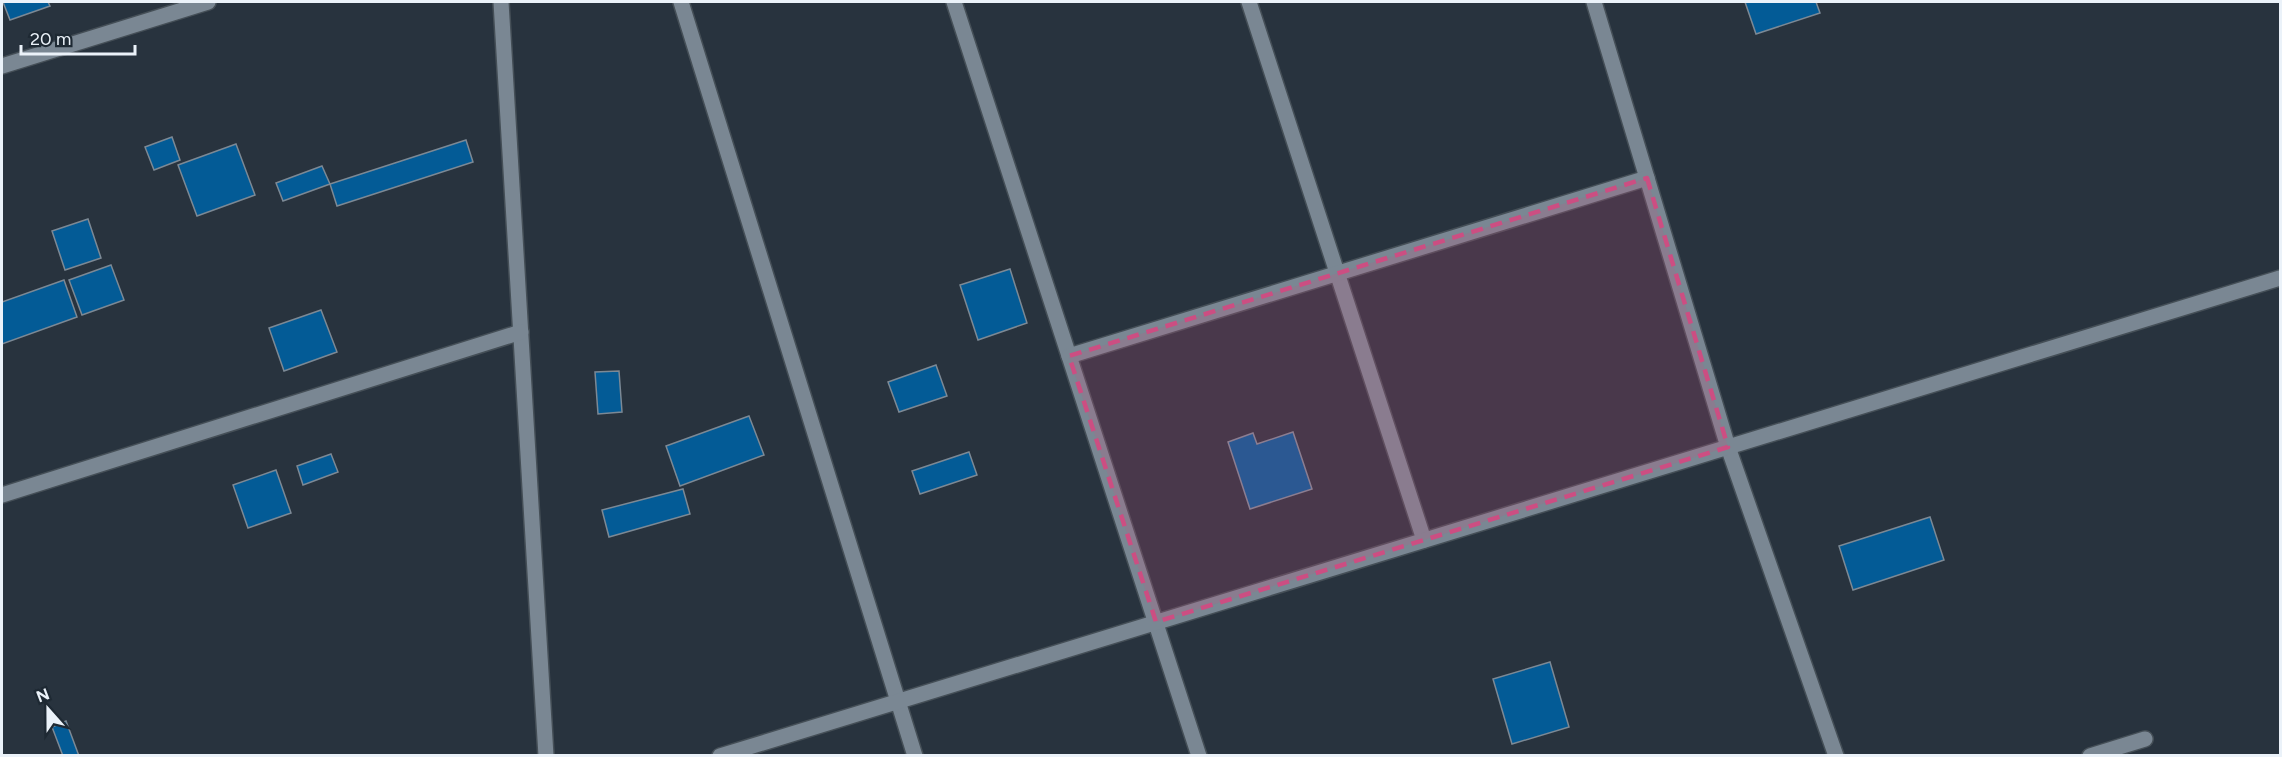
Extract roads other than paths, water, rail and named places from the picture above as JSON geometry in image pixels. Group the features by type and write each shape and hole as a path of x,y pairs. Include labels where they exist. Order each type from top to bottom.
{"street":[{"path":"2,66 208,2"},
{"path":"501,2 546,756"},
{"path":"681,2 915,756"},
{"path":"954,2 1199,756"},
{"path":"1249,2 1424,540"},
{"path":"1594,2 1728,447 1836,756"},
{"path":"1069,356 1647,178"},
{"path":"720,756 2280,278"},
{"path":"2,495 520,332"},
{"path":"2090,756 2145,739"}]}
